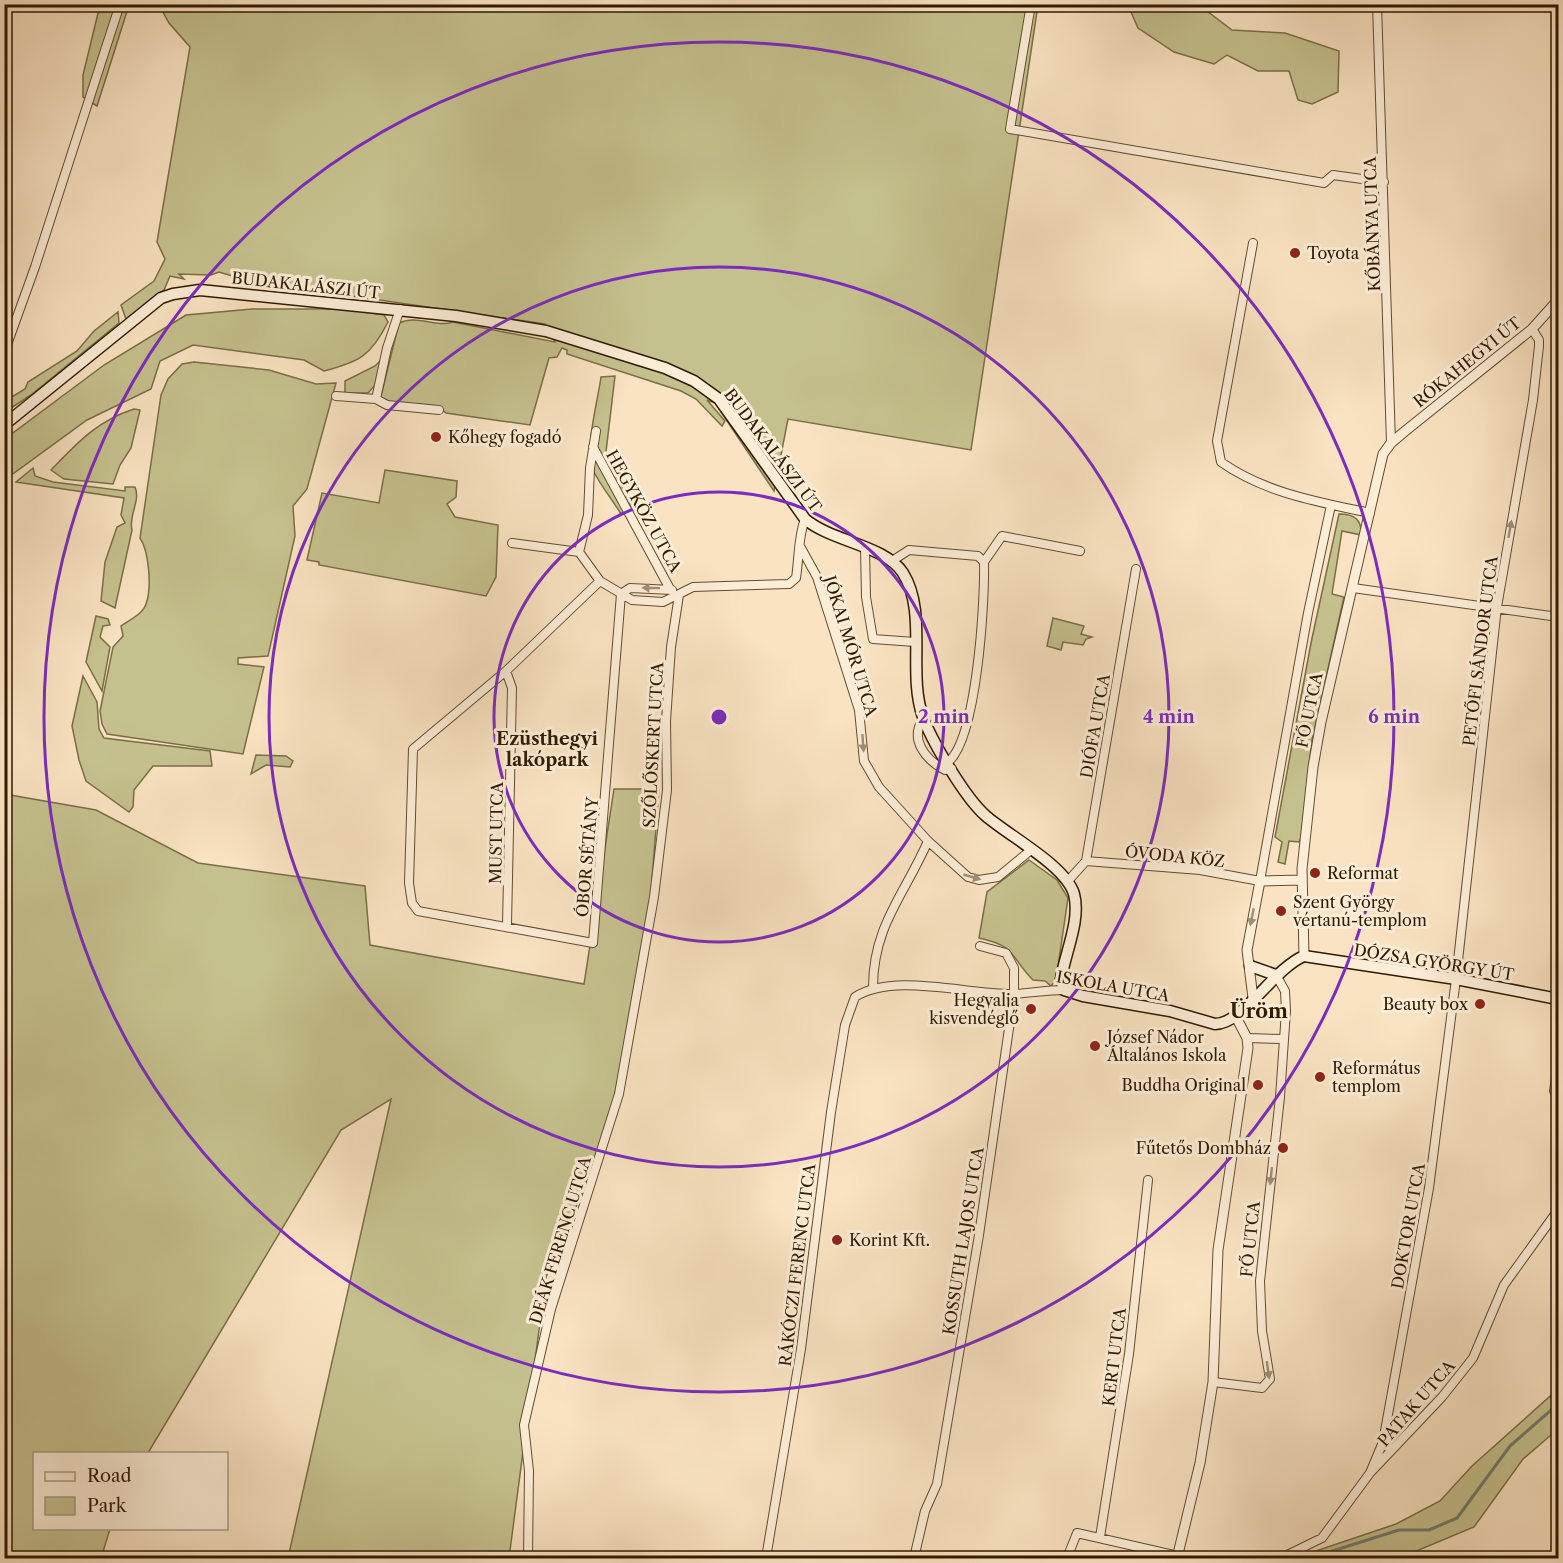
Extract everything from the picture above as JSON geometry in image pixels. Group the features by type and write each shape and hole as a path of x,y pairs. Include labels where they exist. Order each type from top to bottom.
{"main road":[{"name":"BUDAKALÁSZI ÚT","path":"4,425 125,325 161,298 173,294 200,290 399,309 546,331 665,368 694,381 719,399 738,422 777,484 805,519 817,529 892,561"},
{"path":"892,561 908,584 914,607 917,690 924,718 973,803 1031,850 1072,888 1076,907 1062,971 1064,990"},
{"path":"1236,1017 1276,975 1304,956"},
{"name":"DÓZSA GYÖRGY ÚT","path":"1304,956 1456,979 1558,999"},
{"path":"1250,966 1276,975"},
{"name":"ISKOLA UTCA","path":"1064,990 1083,996 1170,1011 1215,1024 1224,1024 1236,1017"}],"street":[{"path":"4,353 35,267 120,4"},
{"path":"1031,4 1010,129 1324,183 1333,175 1384,182"},
{"name":"KŐBÁNYA UTCA","path":"1377,4 1391,442"},
{"path":"1253,243 1217,441 1221,462 1238,474 1288,495 1370,513"},
{"name":"RÓKAHEGYI ÚT","path":"1391,442 1532,329 1558,300"},
{"path":"376,399 387,348 399,309"},
{"name":"PETŐFI SÁNDOR UTCA","path":"1456,979 1497,607 1533,400 1539,340 1532,329"},
{"path":"336,396 376,399 387,405 439,410"},
{"path":"579,552 588,515 596,431"},
{"name":"FŐ UTCA","path":"1304,956 1302,880 1313,767 1321,722 1379,468 1391,442"},
{"name":"HEGYKÖZ UTCA","path":"593,447 670,589"},
{"name":"FŐ UTCA","path":"1260,881 1308,613 1332,505"},
{"path":"512,543 579,552 600,580 621,594 632,600 663,602 693,587 789,584 796,578 801,548 800,531 805,519"},
{"path":"924,718 918,726 917,740 927,757 945,770 957,755 963,742 977,674 984,562 1002,536 1080,551"},
{"name":"JÓKAI MÓR UTCA","path":"801,548 817,577 859,710 864,761 879,787 928,841 962,874 979,880 998,877 1031,850"},
{"path":"865,548 866,597 873,639 915,642"},
{"path":"892,561 909,550 978,556 984,562"},
{"name":"DIÓFA UTCA","path":"1086,861 1136,569"},
{"path":"507,925 418,910 412,903 409,883 414,749 506,671 600,580"},
{"path":"621,594 630,588 670,589 679,595"},
{"path":"1353,588 1558,617"},
{"name":"ÓBOR SÉTÁNY","path":"507,925 594,943 621,594"},
{"name":"SZŐLŐSKERT UTCA","path":"648,932 668,790 666,721 671,647 679,595"},
{"name":"MUST UTCA","path":"506,671 512,688 507,925"},
{"path":"873,987 873,966 884,924 894,903 911,879 928,841"},
{"path":"1067,882 1086,861"},
{"name":"ÓVODA KÖZ","path":"1086,861 1200,870 1260,881"},
{"path":"1253,998 1248,940 1260,881 1302,880"},
{"name":"DEÁK FERENC UTCA","path":"528,1558 529,1482 524,1425 551,1309 617,1107 648,932"},
{"name":"KOSSUTH LAJOS UTCA","path":"914,1558 925,1511 937,1485 981,1223 1014,994 1014,968 1006,953 980,946"},
{"name":"FŐ UTCA","path":"1213,1382 1262,1388 1270,1380 1262,1331 1260,1281 1280,1097 1286,1011 1285,991 1276,975"},
{"name":"DOKTOR UTCA","path":"1370,1473 1383,1442 1429,1188 1456,979"},
{"name":"ISKOLA UTCA","path":"873,987 904,986 1014,994 1064,990"},
{"name":"RÁKÓCZI FERENC UTCA","path":"766,1558 801,1349 831,1112 845,1025 855,997 873,987"},
{"path":"1236,1017 1247,1038 1283,1039"},
{"name":"FŐ UTCA","path":"1177,1557 1200,1463 1213,1382 1218,1250 1247,1058 1247,1038"},
{"path":"1554,1091 1558,1065"},
{"name":"KERT UTCA","path":"1100,1537 1129,1354 1148,1180"},
{"name":"PATAK UTCA","path":"1283,1557 1322,1538 1370,1473 1442,1397 1473,1358 1504,1285 1558,1210"},
{"path":"1067,1558 1077,1533 1177,1557"}],"green space":[{"path":"100,5 129,5 97,106 83,97 83,75"},
{"path":"159,5 1038,5 971,450 788,419 774,491 715,403 707,400 725,421 722,426 696,399 681,391 567,354 567,350 562,348 557,357 549,358 530,425 446,413 439,407 383,401 381,396 399,323 413,320 453,322 555,342 545,324 249,281 219,272 211,275 179,274 184,279 170,276 164,290 126,319 121,305 154,281 165,259 157,242 190,47 169,23"},
{"path":"1128,5 1199,5 1232,30 1285,33 1339,51 1338,92 1312,104 1298,100 1289,71 1258,71 1227,55 1214,64 1174,52 1138,28"},
{"path":"252,309 345,309 384,315 388,322 376,343 363,356 324,371 304,360 193,345 160,361 151,389 87,420 14,473 5,477 5,439 104,365 186,315"},
{"path":"118,312 119,323 31,395 5,412 5,401 25,389 28,382 77,351 94,331"},
{"path":"381,360 376,384 368,393 345,393 345,381 375,366"},
{"path":"194,362 269,370 316,384 336,383 307,489 293,506 295,536 268,656 238,658 238,664 264,667 243,754 107,734 102,724 100,711 113,647 123,636 121,626 142,611 148,597 146,552 140,538 161,395 168,379 182,364"},
{"path":"615,376 606,452 632,508 621,514 593,470 590,450 601,377"},
{"path":"134,409 140,410 131,448 120,465 113,484 64,479 51,470 99,426"},
{"path":"33,468 35,476 53,482 125,491 125,487 135,487 132,530 115,608 101,601 105,562 117,527 125,523 121,515 124,498 16,482"},
{"path":"385,470 457,481 456,497 447,504 455,517 498,525 496,577 486,596 319,565 319,562 307,560 322,493 379,503"},
{"path":"1339,514 1356,518 1360,525 1361,535 1342,531 1332,594 1344,597 1312,740 1301,838 1299,842 1289,841 1285,864 1278,862 1282,842 1275,837 1311,643"},
{"path":"96,616 108,619 110,625 103,626 100,637 110,647 102,691 86,662"},
{"path":"1053,618 1084,626 1081,634 1092,637 1086,639 1083,645 1063,642 1061,650 1047,646"},
{"path":"83,676 97,702 99,729 104,738 210,751 212,766 153,766 134,790 133,807 129,812 86,781 72,726"},
{"path":"256,755 286,756 293,761 290,767 266,765 251,774"},
{"path":"614,789 659,789 648,932 606,1137 546,1277 509,1558 288,1558 391,1099 341,1130 149,1452 33,1452 33,1530 110,1530 101,1558 5,1558 4,794 96,810 198,863 365,886 370,945 584,984"},
{"path":"1029,860 1057,880 1068,898 1056,980 1051,986 1045,981 1033,980 1007,949 979,938 987,892"},
{"path":"1558,1389 1558,1429 1523,1459 1474,1527 1414,1552 1390,1558 1295,1558 1396,1524 1440,1501 1472,1466"}],"waterway":[{"path":"1310,1558 1399,1530 1429,1530 1457,1518 1510,1446 1558,1404"}],"place":[{"name":"Toyota","path":"1295,253"},
{"name":"Kőhegy fogadó","path":"436,437"},
{"name":"Reformat","path":"1315,873"},
{"name":"Szent György vértanú-templom","path":"1281,911"},
{"name":"Beauty box","path":"1480,1004"},
{"name":"Hegyalja kisvendéglő","path":"1031,1009"},
{"name":"József Nádor Általános Iskola","path":"1095,1046"},
{"name":"Református templom","path":"1320,1077"},
{"name":"Buddha Original","path":"1258,1085"},
{"name":"Fűtetős Dombház","path":"1283,1148"},
{"name":"Korint Kft.","path":"837,1240"}],"district":[{"name":"Ezüsthegyi lakópark","path":"547,750"},
{"name":"Üröm","path":"1259,1011"}]}
